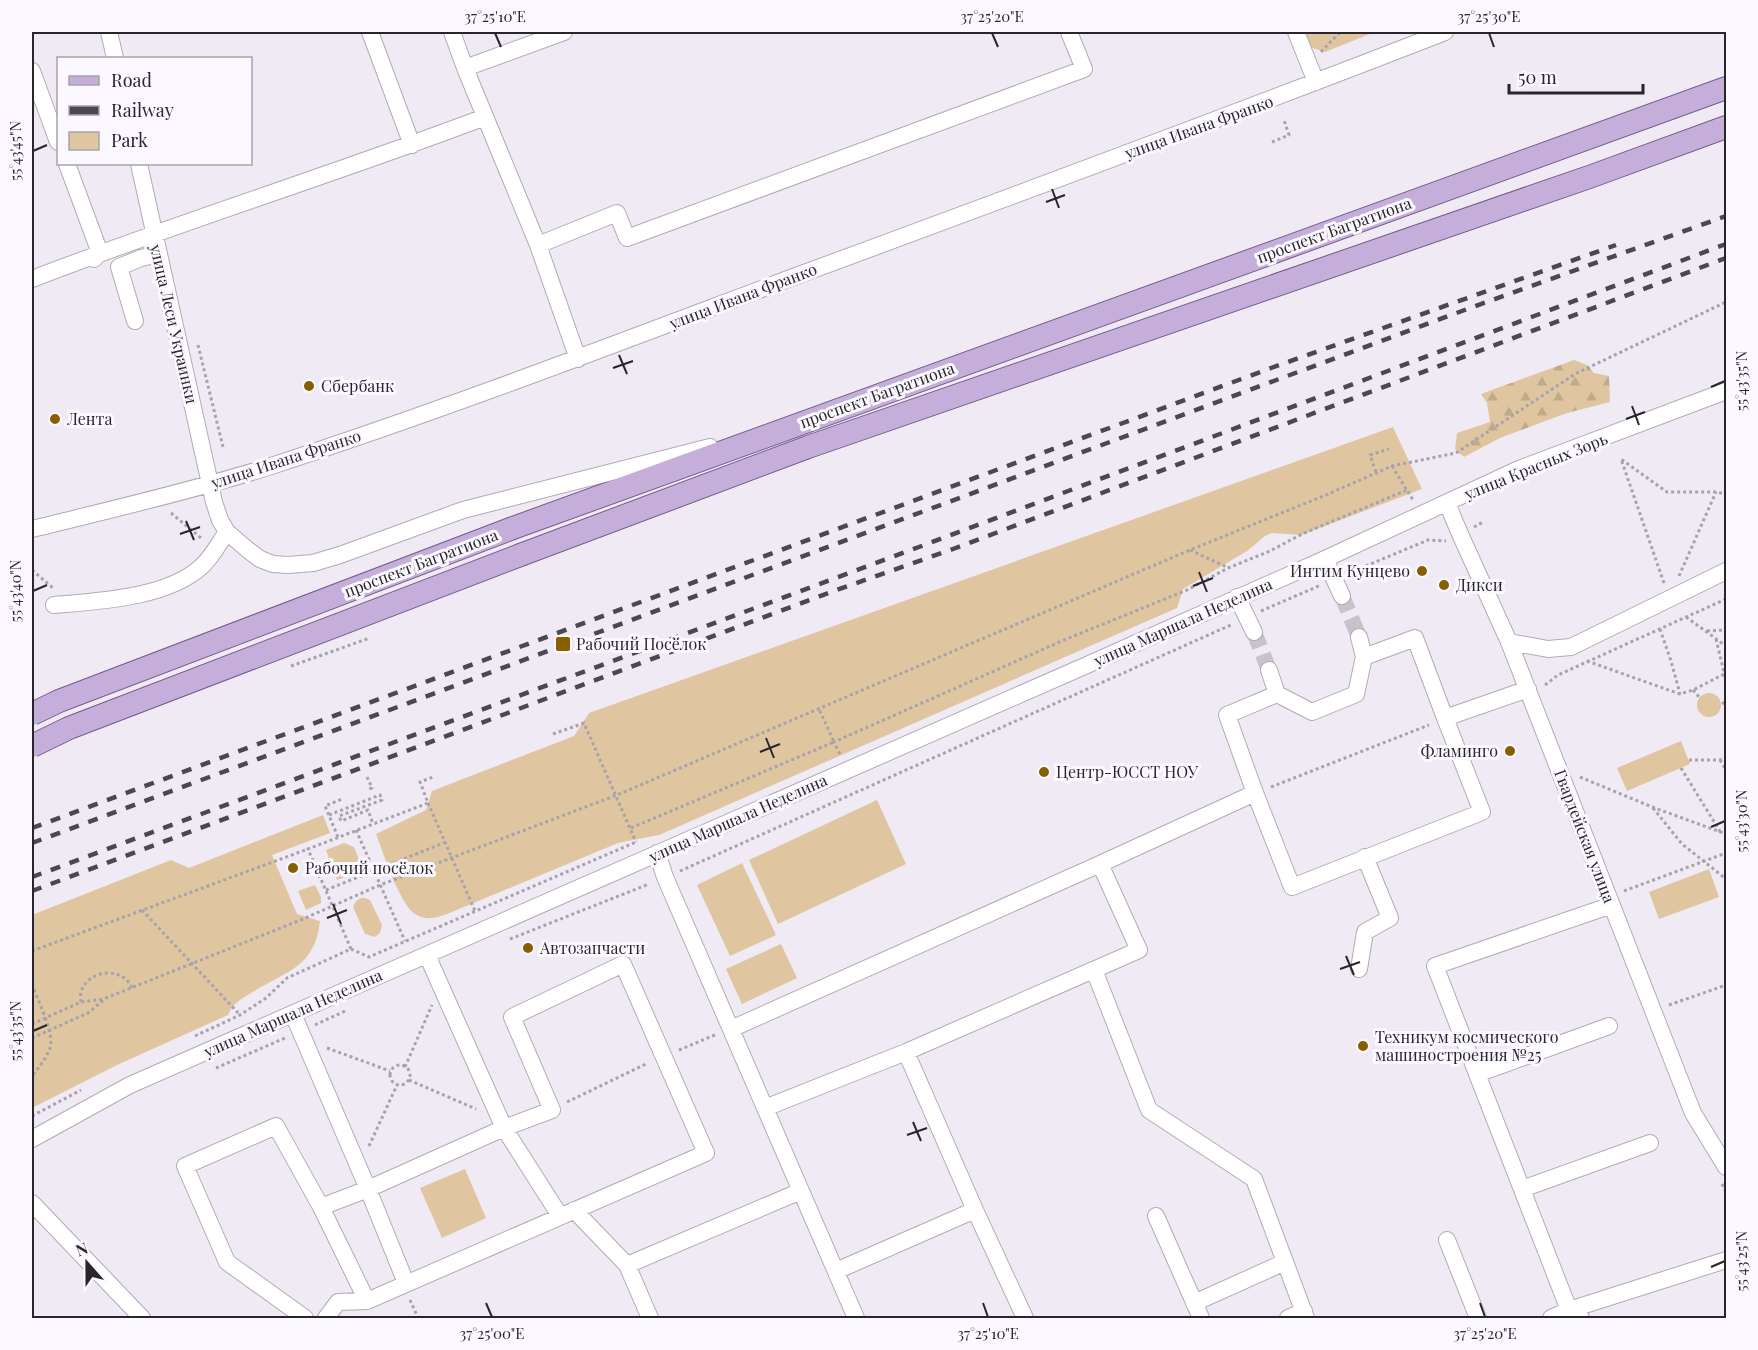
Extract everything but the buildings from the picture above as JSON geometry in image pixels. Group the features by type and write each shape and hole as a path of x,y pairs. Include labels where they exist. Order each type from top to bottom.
{"main road":[{"name":"проспект Багратиона","path":"32,714 59,701 513,528 1726,88"},
{"name":"проспект Багратиона","path":"32,746 69,728 808,447 1592,176 1726,127"}],"street":[{"path":"109,32 115,57"},
{"path":"370,32 412,145"},
{"path":"452,32 538,245 578,359"},
{"path":"465,68 564,32"},
{"path":"538,245 617,213 627,238 1084,69 1069,32"},
{"path":"1296,32 1316,82"},
{"name":"улица Ивана Франко","path":"32,529 210,484 396,424 578,359 1445,32"},
{"path":"32,71 57,139"},
{"path":"33,274 412,145 485,117"},
{"path":"66,165 100,253"},
{"name":"улица Леси Украинки","path":"139,165 210,484 220,520 227,532"},
{"path":"82,272 100,253"},
{"path":"135,321 119,267 159,254"},
{"name":"улица Красных Зорь","path":"1447,503 1519,469 1726,391"},
{"path":"56,610 124,598 174,583 202,566 227,532 248,550 273,564 313,563 463,510 801,423"},
{"name":"Гвардейская улица","path":"1447,503 1528,689 1693,1113 1726,1167"},
{"name":"улица Маршала Неделина","path":"32,1139 130,1085 1325,559 1447,503"},
{"path":"1325,559 1342,596"},
{"path":"1509,642 1548,649 1571,647 1726,572"},
{"path":"1237,597 1250,625"},
{"path":"1269,670 1277,694 1312,712 1356,694 1364,657 1359,637"},
{"path":"1277,694 1227,715 1292,887 1482,812 1415,638 1364,657"},
{"path":"1445,718 1528,689"},
{"path":"731,1029 1255,793"},
{"path":"650,856 665,877 856,1318"},
{"path":"1359,969 1365,932 1390,918 1365,857"},
{"path":"765,1108 906,1052 1138,950 1100,864"},
{"path":"1575,1314 1522,1189 1435,966 1610,901"},
{"path":"427,954 502,1124 567,1213 627,1265 650,1318"},
{"path":"321,1208 368,1189 502,1124 552,1110 512,1017 623,964 706,1153 367,1301 338,1302 326,1318"},
{"path":"1094,970 1149,1110 1254,1179 1305,1315 1288,1318"},
{"path":"293,1014 406,1283"},
{"path":"1477,1074 1609,1026"},
{"path":"906,1052 1025,1318"},
{"path":"305,1318 227,1262 185,1166 276,1126 321,1208 367,1301"},
{"path":"1522,1189 1650,1143"},
{"path":"627,1265 801,1191"},
{"path":"32,1203 142,1318"},
{"path":"836,1271 975,1210"},
{"path":"1156,1216 1201,1318"},
{"path":"1448,1240 1478,1318"},
{"path":"1551,1318 1575,1314 1726,1260"},
{"path":"1194,1303 1285,1262"}],"path":[{"path":"1317,57 1340,32"},
{"path":"1272,141 1289,135 1284,120"},
{"path":"32,1024 81,1002 106,998 132,988 303,919 380,885 617,795 1377,472 1392,466 1456,453 1575,374 1726,302"},
{"path":"1377,472 1370,455 1389,449"},
{"path":"1669,599 1621,459 1667,492 1726,494"},
{"path":"631,828 834,742 1064,640 1187,590 1228,568 1270,551 1302,534 1407,490"},
{"path":"1669,599 1716,492"},
{"path":"171,513 201,538"},
{"path":"509,939 665,877 1250,625 1335,579 1428,540 1446,541 1483,522"},
{"path":"1190,550 1228,568"},
{"path":"1547,689 1545,684 1558,675 1726,599"},
{"path":"1686,617 1726,646"},
{"path":"1660,629 1680,694"},
{"path":"1705,631 1726,630"},
{"path":"283,669 370,638"},
{"path":"1715,638 1726,673 1726,681"},
{"path":"1587,662 1680,694 1726,673"},
{"path":"1693,690 1699,697"},
{"path":"1722,704 1726,701"},
{"path":"819,709 846,770"},
{"path":"1255,793 1445,718"},
{"path":"552,734 584,723 636,842 650,856"},
{"path":"1689,760 1726,759"},
{"path":"1720,760 1726,770"},
{"path":"1558,768 1652,807 1726,834"},
{"path":"1681,768 1721,833"},
{"path":"368,777 372,788 369,789"},
{"path":"433,777 420,782 476,912"},
{"path":"329,815 380,795 382,800 339,816 340,821 368,810 374,824"},
{"path":"338,837 325,806 342,799"},
{"path":"32,951 428,802"},
{"path":"1652,807 1682,844 1726,879"},
{"path":"356,830 405,942"},
{"path":"326,890 446,842"},
{"path":"308,849 351,949 369,957 636,842"},
{"path":"1610,901 1726,853"},
{"path":"142,910 240,1015"},
{"path":"186,1040 240,1015 266,998 287,978 351,949"},
{"path":"81,1002 81,992 87,983 104,973 123,976 132,988"},
{"path":"32,984 49,1031 51,1046 32,1076"},
{"path":"405,1067 441,985"},
{"path":"1653,1011 1726,985"},
{"path":"32,1038 88,1013 106,998"},
{"path":"206,1072 302,1036 352,1008"},
{"path":"552,1110 664,1055 731,1029"},
{"path":"302,1036 390,1071"},
{"path":"396,1066 405,1067 410,1073 409,1080 397,1085 391,1080 390,1071 396,1066"},
{"path":"409,1080 502,1124"},
{"path":"359,1167 397,1085"},
{"path":"32,1116 82,1090"}],"green space":[{"path":"1305,32 1375,32 1325,52 1310,47"},
{"path":"1574,360 1587,365 1594,373 1609,376 1610,402 1567,413 1500,438 1464,457 1455,449 1457,433 1490,422 1487,403 1481,394"},
{"path":"1393,427 1422,489 1301,535 1272,533 1265,536 1247,551 1183,589 1177,608 659,835 618,843 447,914 431,918 423,918 409,909 387,865 376,834 426,810 432,791 574,736 589,713"},
{"path":"1709,693 1718,696 1721,705 1718,714 1709,717 1700,714 1697,705 1700,696"},
{"path":"1681,741 1690,764 1627,791 1617,768"},
{"path":"877,800 906,864 778,924 749,860"},
{"path":"323,815 330,833 272,855 297,914 320,921 317,937 305,959 287,973 240,1000 232,1007 228,1015 117,1065 32,1108 32,915 171,860 189,868"},
{"path":"344,843 354,847 363,870 337,880 326,850"},
{"path":"742,863 776,935 730,956 697,885"},
{"path":"1709,869 1719,897 1659,919 1649,892"},
{"path":"315,885 321,897 321,903 306,910 298,891"},
{"path":"361,898 370,900 382,925 380,933 375,937 365,934 353,907"},
{"path":"781,944 797,978 742,1004 726,969"},
{"path":"465,1169 486,1218 442,1238 420,1188"}],"tunnel":[{"path":"1342,596 1359,637"},
{"path":"1254,632 1269,670"}],"railway":[{"path":"32,843 1470,308 1726,216"},
{"path":"32,877 1726,244"},
{"path":"32,828 1271,368 1616,245"},
{"path":"32,891 831,592 953,549 1726,258"}],"place":[{"name":"Сбербанк","path":"309,386"},
{"name":"Лента","path":"55,419"},
{"name":"Интим Кунцево","path":"1422,571"},
{"name":"Дикси","path":"1444,585"},
{"name":"Рабочий Посёлок","path":"563,644"},
{"name":"Фламинго","path":"1510,751"},
{"name":"Центр-ЮССТ НОУ","path":"1044,772"},
{"name":"Рабочий посёлок","path":"293,868"},
{"name":"Автозапчасти","path":"528,948"},
{"name":"Техникум космического машиностроения №25","path":"1363,1046"}]}
